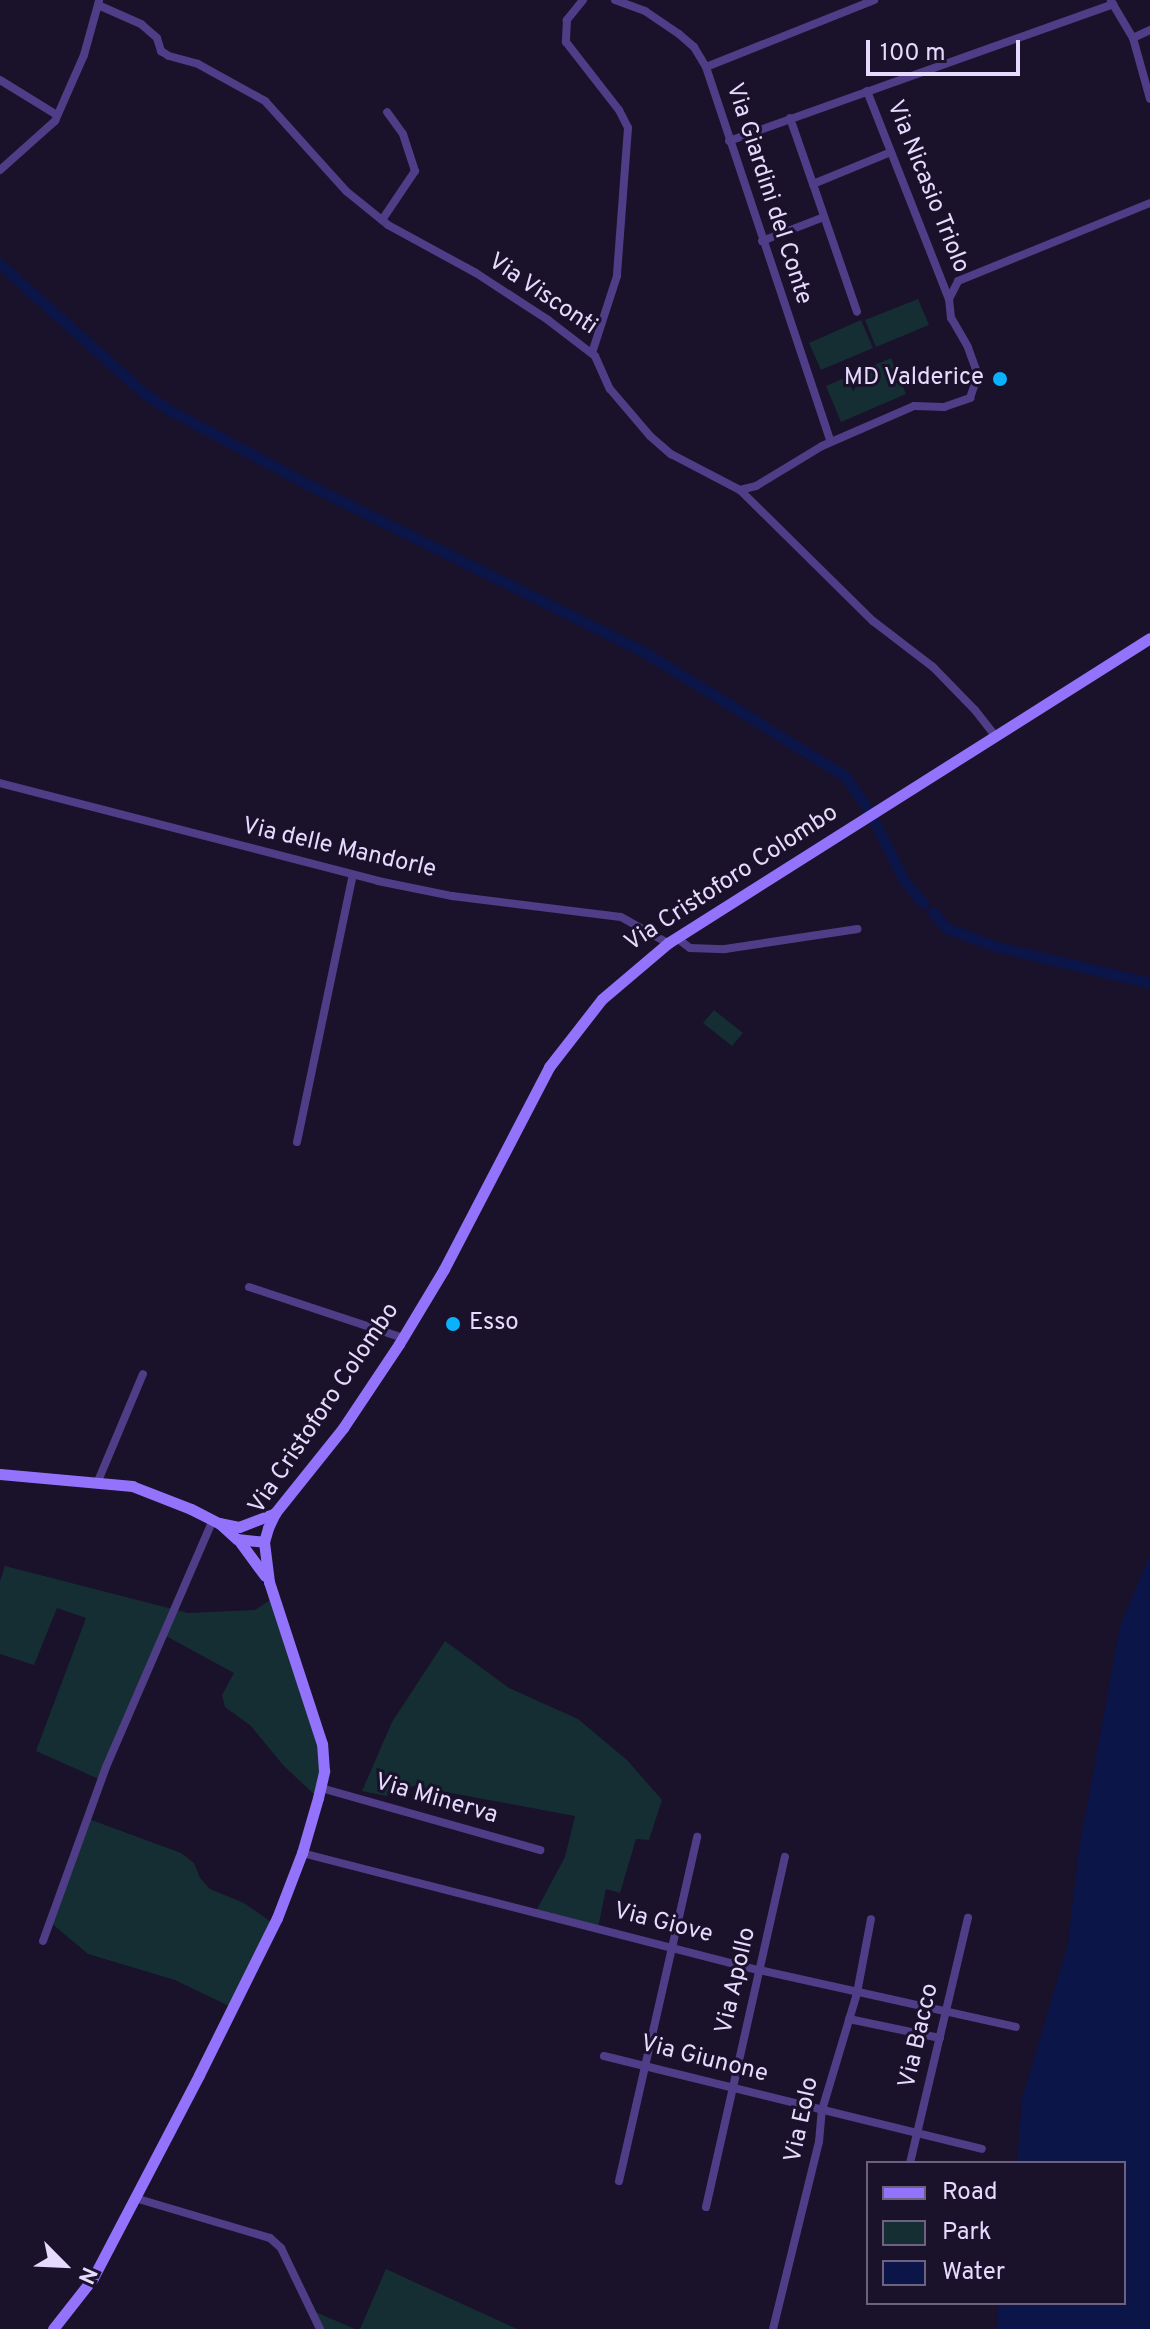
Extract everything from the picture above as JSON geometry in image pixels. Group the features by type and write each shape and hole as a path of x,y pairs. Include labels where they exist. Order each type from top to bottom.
{"main road":[{"name":"Via Cristoforo Colombo","path":"264,1542 275,1513 343,1428 403,1338 446,1265 549,1067 612,989 672,941 1150,638"},
{"path":"0,1474 98,1481 163,1495 238,1533 264,1542 269,1582 322,1744 324,1771 302,1853 277,1918 93,2278 53,2329"},
{"path":"238,1533 275,1513"},
{"path":"238,1533 269,1582"}],"street":[{"path":"583,0 567,20 566,42 619,110 628,128 617,276 592,353"},
{"name":"Via Giardini del Conte","path":"615,0 645,11 679,34 694,47 706,67 831,442"},
{"path":"706,67 874,0"},
{"path":"0,170 33,144 57,115 84,55 99,2"},
{"name":"Via Visconti","path":"99,2 141,24 157,38 161,51 169,56 198,64 265,101 346,191 382,220 476,273 592,353 610,389 650,436 671,454 740,490 873,621 943,677 995,736"},
{"path":"729,141 1112,2 1133,38 1150,99"},
{"path":"1133,38 1150,30"},
{"path":"0,80 57,115"},
{"name":"Via Nicasio Triolo","path":"831,442 914,406 944,407 970,398 978,375 968,347 951,318 949,299 867,91"},
{"path":"382,220 415,171 403,134 387,112"},
{"path":"790,118 857,312"},
{"path":"813,184 891,152"},
{"path":"949,299 958,281 1150,203"},
{"path":"762,241 824,217"},
{"path":"740,490 756,486 831,442"},
{"name":"Via delle Mandorle","path":"0,783 353,875 452,896 621,917 690,948 725,949 857,929"},
{"path":"297,1142 353,875"},
{"path":"249,1287 403,1338"},
{"path":"98,1481 143,1374"},
{"path":"43,1941 106,1767 216,1522"},
{"name":"Via Minerva","path":"321,1788 540,1850"},
{"path":"619,2181 670,1945 697,1837"},
{"name":"Via Giove","path":"302,1853 759,1970 1016,2027"},
{"name":"Via Apollo","path":"706,2207 785,1857"},
{"name":"Via Bacco","path":"911,2161 968,1918"},
{"name":"Via Eolo","path":"773,2329 819,2142 822,2110 857,1993 871,1919"},
{"path":"849,2019 940,2038"},
{"name":"Via Giunone","path":"604,2056 982,2149"},
{"path":"135,2198 270,2238 281,2248 320,2329"}],"green space":[{"path":"918,299 929,325 876,347 865,320"},
{"path":"861,320 873,348 821,370 809,343"},
{"path":"891,358 906,394 841,422 826,386"},
{"path":"714,1010 743,1033 732,1046 703,1023"},
{"path":"5,1566 188,1613 255,1610 270,1600 322,1744 318,1798 283,1765 251,1726 225,1707 222,1695 234,1673 164,1635 101,1780 36,1751 86,1618 57,1608 34,1665 0,1654 0,1581"},
{"path":"445,1641 509,1688 578,1719 627,1760 662,1800 649,1840 636,1839 620,1893 606,1889 598,1928 535,1913 565,1857 575,1816 414,1786 386,1796 362,1791 392,1722"},
{"path":"86,1818 181,1853 194,1863 200,1878 210,1889 244,1903 274,1924 233,2008 175,1980 88,1954 50,1922"},
{"path":"386,2269 447,2297 517,2329 360,2329"},
{"path":"311,2310 355,2329 320,2329"}],"water":[{"path":"1150,1554 1150,2329 997,2329 998,2305 1126,2305 1126,2161 1017,2161 1022,2099 1068,1944 1079,1849 1120,1627"}],"waterway":[{"path":"0,264 144,393 171,411 305,483 644,652 845,776 868,809"},
{"path":"874,821 905,882 923,903"},
{"path":"933,912 946,928 994,946 1150,983"}],"place":[{"name":"MD Valderice","path":"1000,379"},
{"name":"Esso","path":"453,1324"}]}
